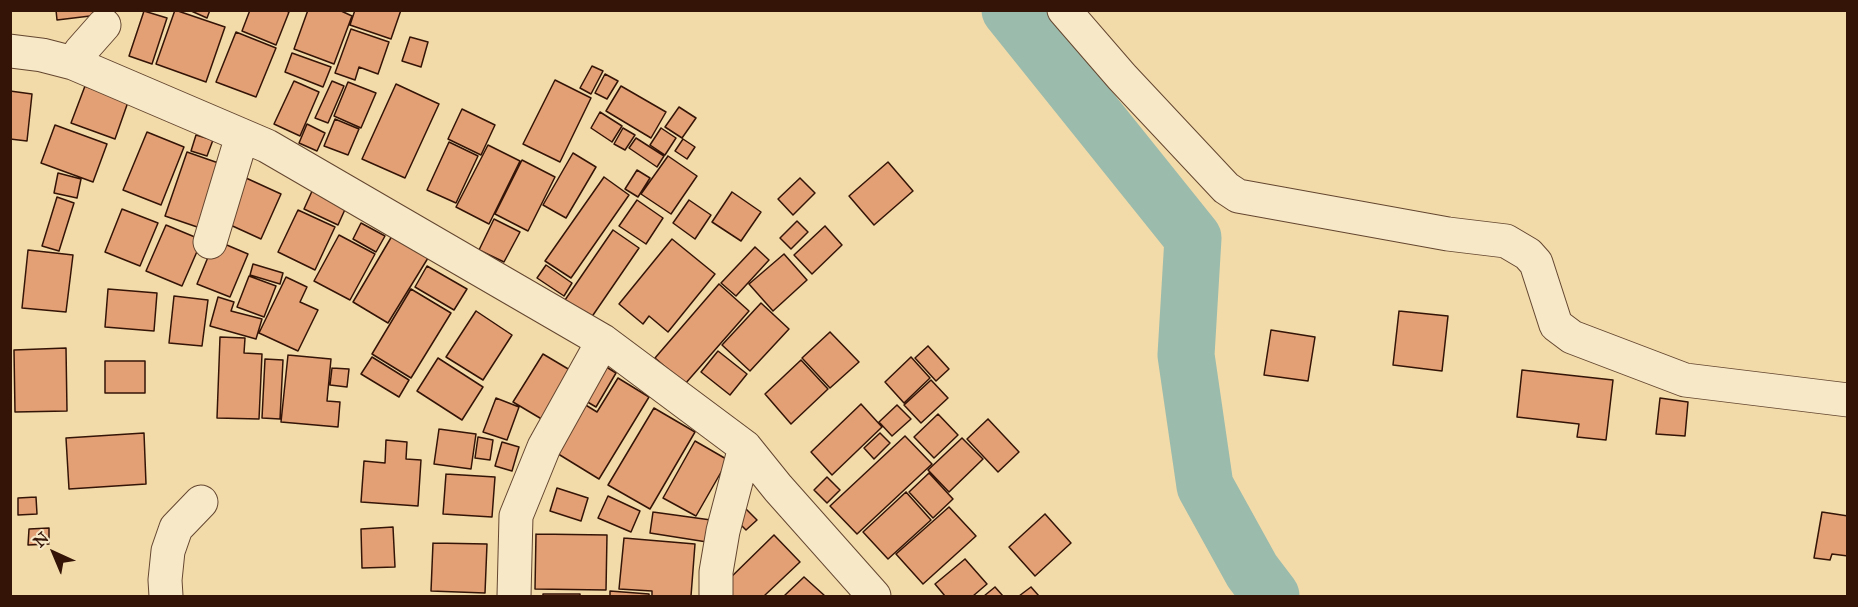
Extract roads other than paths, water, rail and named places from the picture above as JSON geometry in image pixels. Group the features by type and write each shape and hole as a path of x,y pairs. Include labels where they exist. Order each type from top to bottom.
{"street":[{"path":"1064,10 1122,77 1226,188 1238,196 1448,234 1506,241 1528,254 1536,263 1556,325 1572,337 1685,380 1848,400"},
{"path":"73,63 104,25"},
{"path":"10,51 42,55 73,63 267,146 603,341 745,447 874,597"},
{"path":"210,242 243,136"},
{"path":"514,597 516,516 544,447 603,341"},
{"path":"716,597 716,572 723,531 745,447"},
{"path":"166,597 168,551 176,528 201,502"}],"waterway":[{"path":"1010,10 1193,238 1186,355 1205,486 1252,571 1271,596"}]}
